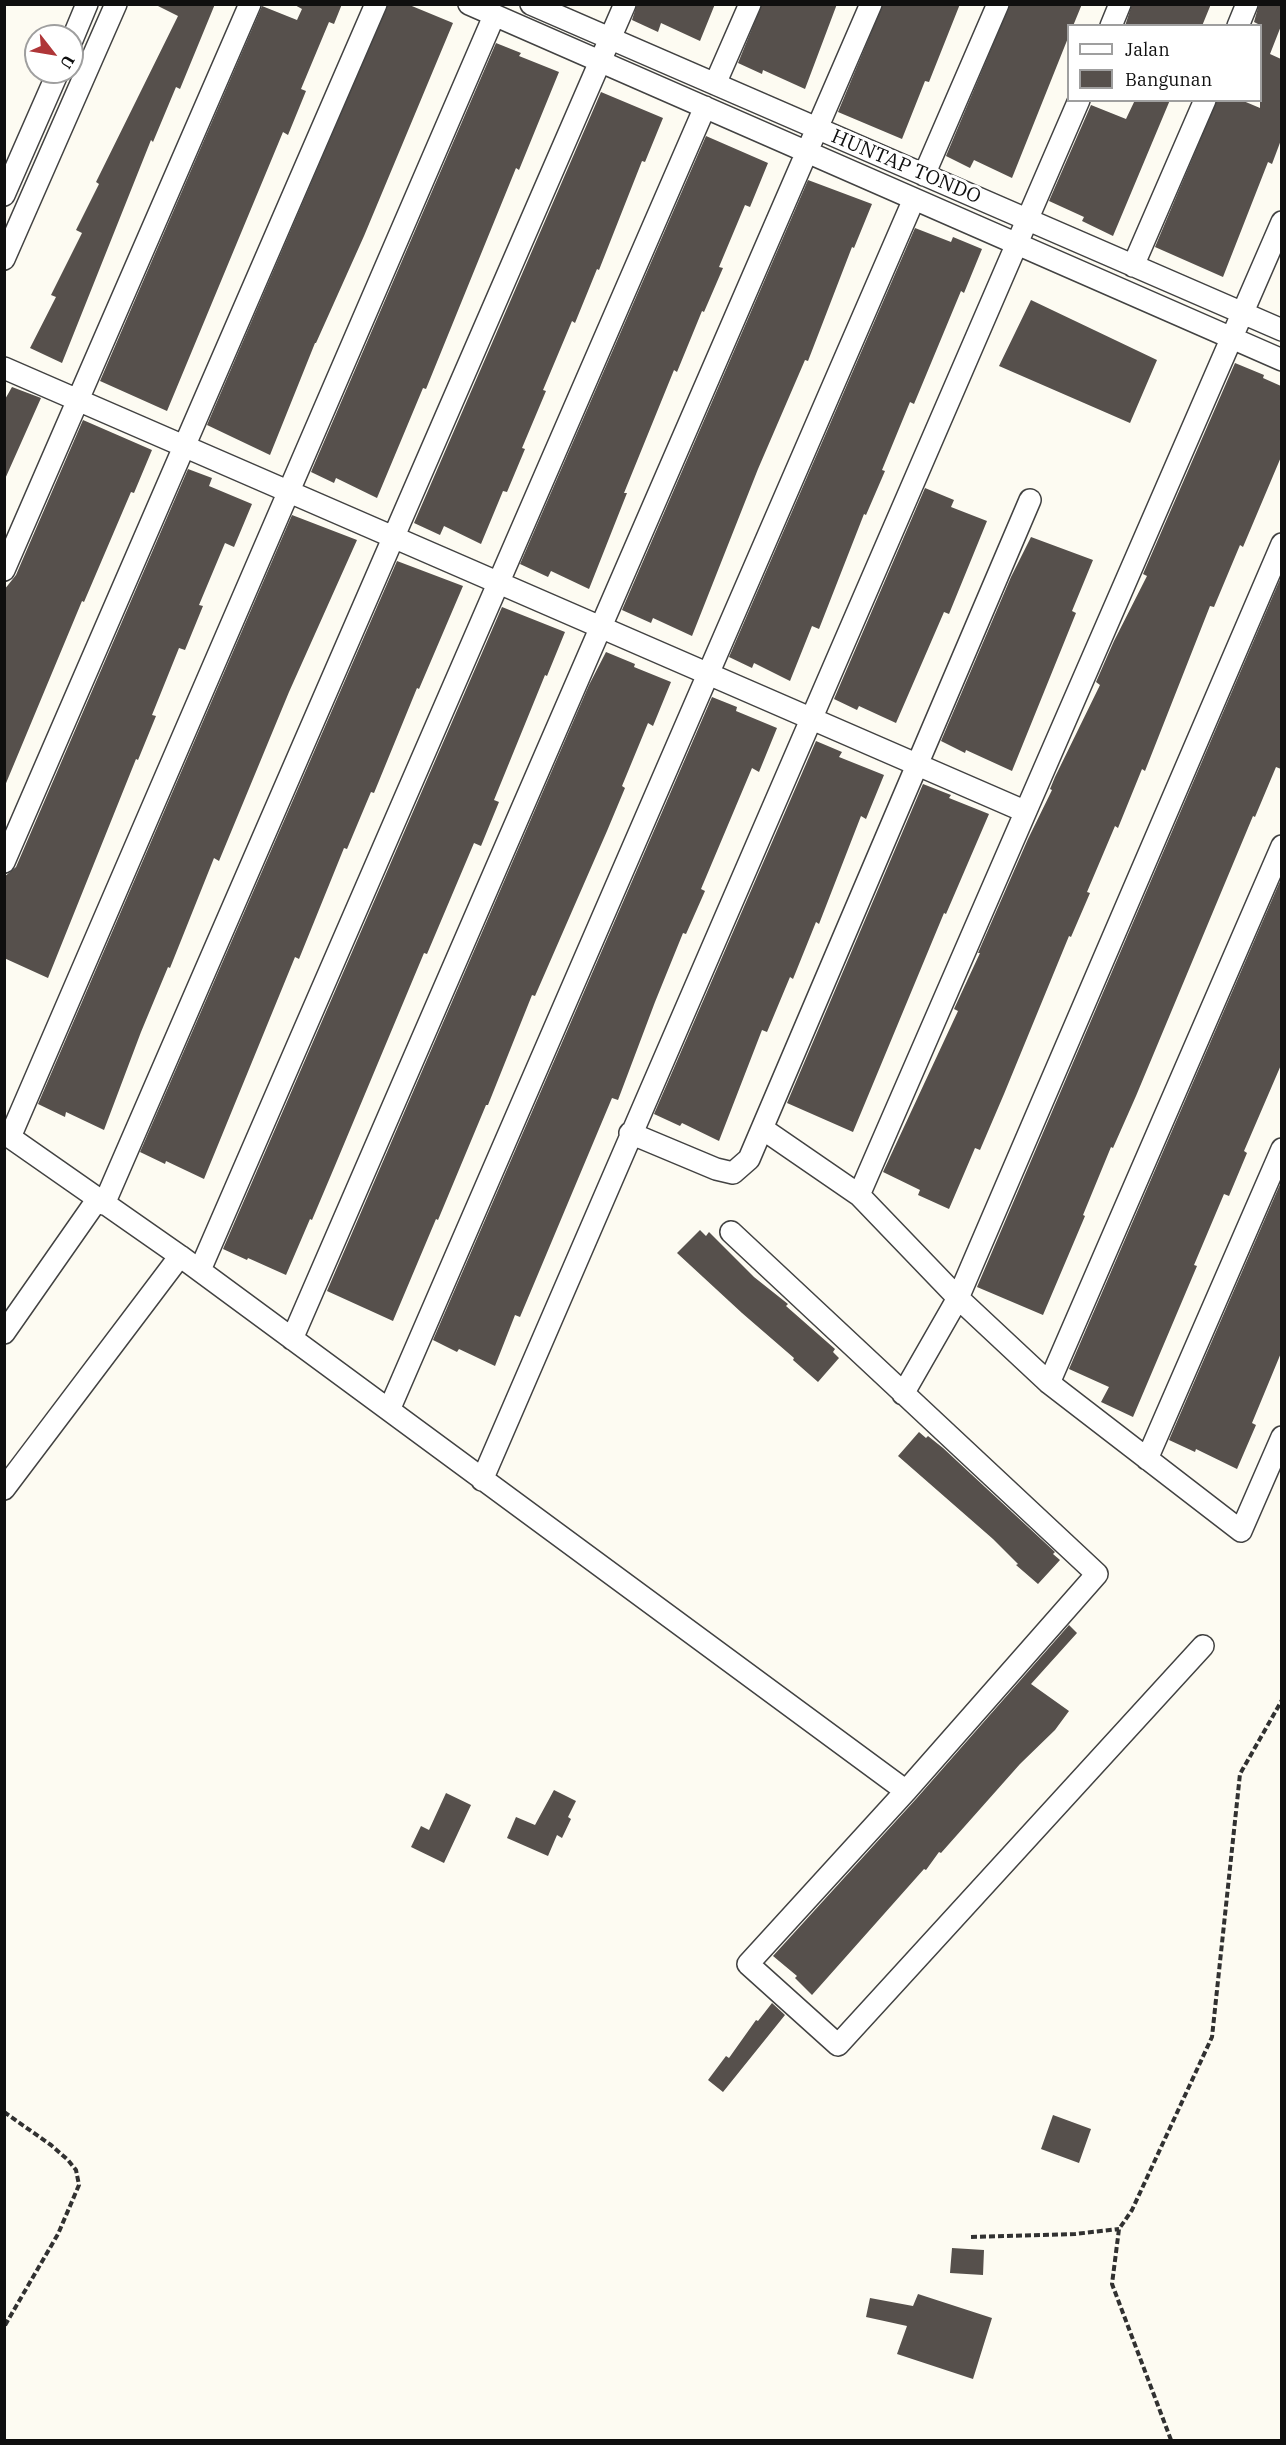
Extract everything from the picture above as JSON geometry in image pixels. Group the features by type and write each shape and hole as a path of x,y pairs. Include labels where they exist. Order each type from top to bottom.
{"street":[{"path":"79,24 87,4"},
{"path":"4,259 116,4"},
{"path":"4,570 250,4"},
{"path":"4,862 376,4"},
{"path":"469,4 1281,360"},
{"name":"HUNTAP TONDO","path":"531,4 1281,330"},
{"path":"4,1333 100,1202 625,4"},
{"path":"715,84 750,4"},
{"path":"292,1339 871,4"},
{"path":"924,175 998,4"},
{"path":"1112,24 1120,4"},
{"path":"1239,24 1247,4"},
{"path":"494,16 7,1135 200,1270 906,1791"},
{"path":"4,195 53,84"},
{"path":"482,1480 630,1133 1078,102"},
{"path":"1133,266 1204,102"},
{"path":"200,1270 705,107"},
{"path":"389,1410 914,199"},
{"path":"859,1195 1281,222"},
{"path":"4,368 1024,811"},
{"path":"630,1133 716,1169 733,1173 749,1159 1030,500"},
{"path":"903,1394 958,1298 1281,544"},
{"path":"1049,1383 1281,846"},
{"path":"763,1129 859,1195 958,1298 1049,1383 1241,1532 1281,1437"},
{"path":"1147,1459 1281,1149"},
{"path":"731,1232 1096,1575 906,1791 747,1964 838,2045 1203,1646"},
{"path":"4,1490 180,1256"}],"path":[{"path":"1171,2440 1112,2284 1119,2229 1132,2210 1212,2037 1239,1774 1281,1700"},
{"path":"4,2112 68,2160 76,2170 79,2185 58,2234 4,2327"},
{"path":"971,2237 1075,2234 1119,2229"}],"building":[{"path":"154,4 215,4 180,89 176,87 153,142 151,140 62,363 30,348 56,297 51,295 82,233 76,230 99,184 96,182 178,16"},
{"path":"293,4 342,4 334,24 329,22 301,89 306,91 288,135 283,132 167,411 100,381 262,6 297,20 302,9"},
{"path":"388,4 407,4 453,23 364,236 315,343 270,455 207,425"},
{"path":"637,4 715,4 700,41 661,23 658,32 632,20"},
{"path":"762,4 837,4 805,89 763,70 762,74 738,63"},
{"path":"883,4 960,4 929,82 925,81 902,139 838,112"},
{"path":"1010,4 1082,4 1074,24 1067,24 1067,40 1012,178 974,160 970,168 946,156"},
{"path":"1132,4 1211,4 1203,24 1126,24"},
{"path":"1259,4 1281,4 1281,26 1270,54 1281,59 1281,140 1272,164 1268,162 1223,277 1155,247 1216,102 1246,102 1260,108 1260,102 1262,102 1262,24 1254,22"},
{"path":"496,43 521,53 519,56 559,72 519,170 516,168 426,389 423,388 377,498 336,478 334,483 311,472"},
{"path":"601,92 663,118 645,162 642,161 599,270 597,269 575,323 572,321 543,390 546,391 522,448 525,449 507,492 503,491 481,544 444,526 440,535 414,523"},
{"path":"1134,102 1169,102 1113,236 1082,221 1084,217 1049,201 1091,105 1126,119"},
{"path":"706,136 768,163 750,207 745,205 719,267 723,268 704,312 702,311 677,372 674,370 624,493 627,493 589,589 551,571 548,577 520,564"},
{"path":"808,180 872,204 854,248 852,247 808,361 805,360 758,469 692,636 653,618 651,623 622,610"},
{"path":"915,228 951,242 953,237 982,249 964,293 961,291 914,404 910,402 882,470 885,471 866,515 864,514 819,629 812,626 790,681 754,663 752,668 729,657"},
{"path":"1031,300 1157,360 1130,423 999,366"},
{"path":"1235,363 1264,375 1263,378 1281,386 1281,457 1243,547 1240,545 1214,607 1210,606 1145,771 1142,769 1118,828 1115,826 1087,892 1090,893 1071,937 1069,936 980,1150 975,1148 949,1209 918,1195 920,1190 883,1172 958,1011 954,1009 1028,839 1052,790 1050,789 1055,777 1100,685 1096,682 1147,576 1143,574"},
{"path":"12,387 41,398 5,479 4,401"},
{"path":"83,420 152,450 134,493 131,492 84,602 82,601 4,788 4,590 16,575"},
{"path":"188,469 212,478 209,486 252,504 234,547 225,543 199,605 203,606 185,650 179,648 152,715 156,716 138,760 136,759 48,978 4,958 4,877 16,867"},
{"path":"925,488 954,500 951,507 987,521 949,614 944,612 896,723 859,706 857,710 834,699"},
{"path":"292,515 357,540 289,692 219,861 214,858 170,968 168,967 141,1032 104,1130 66,1112 65,1117 38,1104"},
{"path":"1031,537 1093,560 1072,611 1076,613 1012,771 941,741 1011,577"},
{"path":"397,561 463,586 419,689 417,688 374,793 371,792 347,849 344,848 299,959 295,957 204,1179 166,1161 165,1164 140,1152"},
{"path":"1281,577 1281,769 1276,767 1255,817 1253,816 1136,1096 1113,1148 1111,1147 1043,1315 977,1287"},
{"path":"502,607 565,632 494,800 499,802 481,846 474,843 427,954 424,953 312,1220 310,1219 286,1275 223,1249"},
{"path":"606,652 635,664 634,667 671,682 653,726 648,723 622,786 625,788 607,831 535,996 532,995 488,1105 486,1105 393,1321 327,1291 589,685"},
{"path":"712,697 737,707 736,711 777,728 759,772 752,768 701,889 705,891 686,934 683,933 618,1100 612,1098 520,1317 515,1315 495,1366 433,1340"},
{"path":"816,741 842,752 839,757 884,775 866,819 861,816 819,924 816,922 793,979 790,977 767,1032 762,1030 719,1141 682,1123 680,1126 654,1114"},
{"path":"923,784 951,795 949,798 989,814 946,914 944,913 853,1132 787,1103"},
{"path":"1281,879 1281,1065 1244,1151 1247,1153 1229,1196 1224,1194 1194,1265 1197,1266 1133,1417 1101,1402 1109,1387 1069,1369"},
{"path":"1281,1182 1281,1353 1252,1423 1256,1425 1237,1469 1196,1449 1195,1452 1169,1440"},
{"path":"700,1230 706,1236 709,1232 754,1277 788,1304 786,1306 835,1349 833,1352 839,1358 818,1382 677,1253"},
{"path":"919,1432 943,1448 1055,1552 1053,1554 1060,1560 1038,1584 1016,1565 1018,1564 993,1539 898,1456"},
{"path":"1069,1625 1077,1633 1031,1684 1069,1711 1055,1730 1020,1764 941,1853 939,1852 926,1870 924,1869 812,1995 795,1978 797,1976 773,1956 916,1799"},
{"path":"554,1790 576,1801 568,1817 571,1819 562,1838 557,1835 548,1856 507,1838 516,1817 535,1825"},
{"path":"446,1793 471,1805 444,1863 411,1847 421,1826 429,1830"},
{"path":"772,2003 785,2015 723,2092 708,2080 726,2056 729,2058 756,2020 758,2021"},
{"path":"1053,2115 1091,2129 1079,2163 1041,2149"},
{"path":"952,2248 984,2250 983,2275 950,2273"},
{"path":"918,2294 992,2318 973,2379 897,2354 907,2326 866,2317 870,2298 913,2306"}]}
